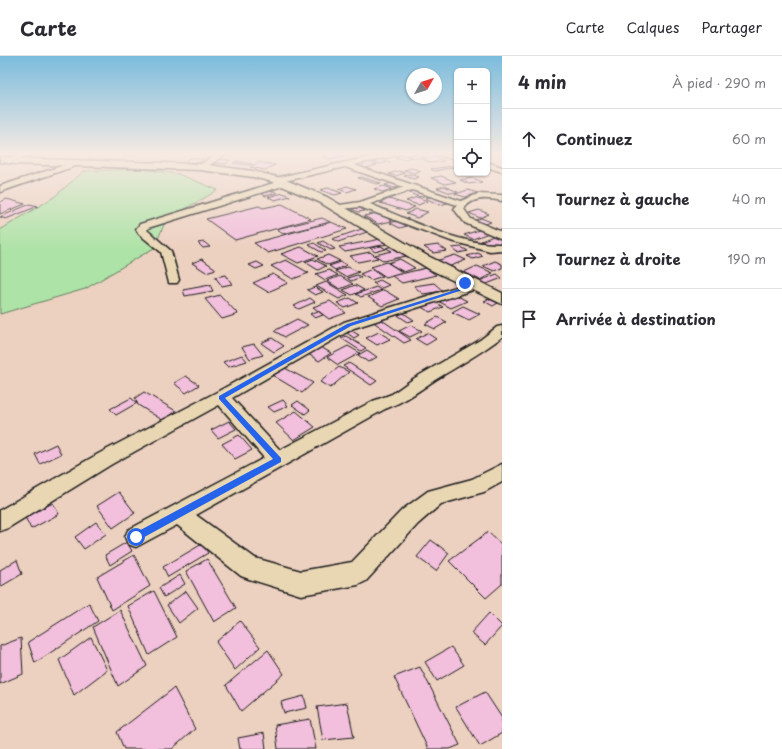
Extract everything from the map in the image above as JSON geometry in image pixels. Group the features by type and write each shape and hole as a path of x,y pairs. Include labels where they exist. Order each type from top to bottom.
{"main road":[{"path":"292,186 307,192 336,208 472,286 502,299"}],"street":[{"path":"173,280 166,251 143,232 141,229 144,226 267,186"},
{"path":"336,208 361,204 414,187 462,204"},
{"path":"502,198 483,195 462,204 459,209 468,221 502,236"},
{"path":"361,204 457,240 486,247 502,246"},
{"path":"0,521 93,466 221,397 349,325 472,286"},
{"path":"136,537 379,405 398,398 502,330"},
{"path":"221,397 278,460"},
{"path":"178,514 249,568 301,583 358,572 410,517 435,497 477,486 502,472"}],"green space":[{"path":"66,186 209,186 218,190 166,220 154,248 85,289 0,314 0,230 54,197"}],"building":[{"path":"348,186 356,189 347,192 338,189"},
{"path":"385,186 392,189 382,192 374,189"},
{"path":"445,186 458,192 451,193 437,188"},
{"path":"328,188 342,193 335,195 320,190"},
{"path":"417,189 430,194 420,197 407,192"},
{"path":"468,190 478,193 465,197 455,194"},
{"path":"274,191 277,193 265,196 261,193"},
{"path":"283,193 290,196 275,200 268,197"},
{"path":"435,196 451,202 440,205 425,198"},
{"path":"417,197 428,201 418,205 406,201"},
{"path":"7,199 25,204 0,214 0,202"},
{"path":"389,199 415,207 406,211 380,203"},
{"path":"30,204 38,206 6,219 0,217"},
{"path":"282,204 311,219 235,240 206,219 259,206 263,208"},
{"path":"356,206 365,211 358,212 350,208"},
{"path":"416,209 428,212 417,218 406,214"},
{"path":"479,210 489,214 480,218 469,213"},
{"path":"378,213 392,221 378,224 364,216"},
{"path":"322,218 330,222 283,234 276,229"},
{"path":"481,218 491,222 483,225 473,221"},
{"path":"397,221 407,226 400,228 390,223"},
{"path":"331,222 347,229 268,253 254,243"},
{"path":"362,229 367,232 338,242 332,239"},
{"path":"482,229 491,232 473,239 464,235"},
{"path":"496,235 502,237 502,242 494,246 481,241"},
{"path":"381,239 388,244 345,252 339,247"},
{"path":"323,241 335,249 331,250 318,243"},
{"path":"204,242 210,247 203,248 198,243"},
{"path":"314,243 326,251 321,252 309,245"},
{"path":"438,245 447,251 433,253 424,247"},
{"path":"381,246 386,249 375,252 370,248"},
{"path":"392,246 406,256 384,261 375,255 392,251 386,248"},
{"path":"301,247 318,256 298,263 281,254"},
{"path":"461,247 468,251 458,253 452,248"},
{"path":"370,252 378,258 358,262 350,256"},
{"path":"478,253 483,256 473,259 467,256"},
{"path":"328,255 340,261 328,265 317,259"},
{"path":"455,255 466,260 448,267 436,261"},
{"path":"202,259 216,269 206,272 192,263"},
{"path":"313,259 326,266 318,270 305,262"},
{"path":"400,259 415,268 404,272 388,263"},
{"path":"286,260 309,273 293,279 271,266"},
{"path":"495,261 502,264 502,268 494,271 483,266"},
{"path":"257,262 264,266 256,269 249,265"},
{"path":"341,262 347,265 335,270 329,266"},
{"path":"387,262 402,272 386,277 371,267"},
{"path":"477,266 493,273 480,280 464,272"},
{"path":"348,267 359,272 345,277 335,271"},
{"path":"426,268 436,275 402,283 392,276"},
{"path":"372,269 383,276 371,280 360,274"},
{"path":"329,270 338,275 325,280 316,274"},
{"path":"273,274 288,283 268,292 253,283"},
{"path":"497,274 502,278 484,285 477,282"},
{"path":"226,275 232,284 222,286 215,277"},
{"path":"357,275 361,277 351,281 347,278"},
{"path":"340,276 353,284 340,289 327,281"},
{"path":"380,280 389,285 382,288 373,283"},
{"path":"326,282 348,295 339,299 316,286"},
{"path":"434,283 443,291 423,294 414,286"},
{"path":"210,285 213,291 185,296 183,290"},
{"path":"355,285 364,290 352,295 343,290"},
{"path":"315,287 323,292 315,295 307,290"},
{"path":"376,287 381,290 361,297 356,294"},
{"path":"384,290 399,299 382,306 368,297"},
{"path":"452,293 467,301 451,308 436,300"},
{"path":"220,295 238,314 222,319 205,299"},
{"path":"310,298 315,302 299,309 294,306"},
{"path":"350,298 358,303 345,308 337,303"},
{"path":"489,299 498,303 493,306 484,301"},
{"path":"431,300 443,307 430,312 418,305"},
{"path":"330,301 346,313 329,319 313,307"},
{"path":"463,306 480,314 469,320 452,312"},
{"path":"399,310 414,320 408,322 393,312"},
{"path":"318,311 323,315 315,318 310,314"},
{"path":"437,317 447,322 435,329 425,324"},
{"path":"379,318 411,340 404,343 372,321"},
{"path":"297,319 308,325 285,337 274,331"},
{"path":"411,325 422,331 410,337 399,331"},
{"path":"352,331 359,335 354,338 347,333"},
{"path":"379,332 390,339 377,345 366,338"},
{"path":"427,333 436,339 426,345 416,339"},
{"path":"346,336 366,348 361,351 341,338"},
{"path":"272,338 284,346 274,352 261,343"},
{"path":"254,344 263,355 250,359 242,347"},
{"path":"317,345 331,353 319,361 305,352"},
{"path":"348,346 360,353 338,365 327,357"},
{"path":"367,350 377,357 368,362 358,355"},
{"path":"242,355 247,361 228,367 223,362"},
{"path":"349,363 377,381 371,385 343,366"},
{"path":"283,367 313,383 302,393 272,375"},
{"path":"339,367 349,372 330,388 320,382"},
{"path":"186,376 199,385 186,393 174,383"},
{"path":"144,392 176,411 164,421 138,405 135,398"},
{"path":"131,398 137,403 116,415 110,409"},
{"path":"283,400 288,406 274,412 268,407"},
{"path":"298,401 310,410 305,414 292,405"},
{"path":"296,411 315,427 294,440 276,423"},
{"path":"229,421 236,429 218,438 211,430"},
{"path":"239,435 252,450 235,459 222,444"},
{"path":"56,444 61,454 40,464 35,454"},
{"path":"119,492 135,513 113,528 97,506"},
{"path":"53,503 59,514 31,529 25,517"},
{"path":"96,522 106,534 84,549 75,537"},
{"path":"488,532 502,545 502,584 486,598 449,561"},
{"path":"431,540 449,553 436,571 417,557"},
{"path":"127,542 132,551 110,565 105,555"},
{"path":"202,544 208,553 168,577 163,567"},
{"path":"134,555 150,586 112,610 97,577"},
{"path":"207,559 236,608 214,622 186,571"},
{"path":"17,560 22,574 0,587 0,570"},
{"path":"180,575 185,584 164,597 159,588"},
{"path":"154,591 177,637 149,655 128,606"},
{"path":"186,591 198,608 179,623 167,605"},
{"path":"89,603 98,621 35,663 28,642"},
{"path":"120,610 147,666 118,686 93,627"},
{"path":"489,613 502,626 485,645 471,633"},
{"path":"240,621 260,647 235,670 216,642"},
{"path":"91,637 107,670 74,695 59,660"},
{"path":"21,638 23,674 0,684 0,646"},
{"path":"451,647 464,665 437,681 425,662"},
{"path":"268,650 284,674 241,711 226,685"},
{"path":"420,667 460,745 450,749 428,749 394,677"},
{"path":"174,688 195,729 172,749 124,749 117,732"},
{"path":"485,692 502,718 502,733 480,746 456,707"},
{"path":"304,696 307,708 284,713 281,702"},
{"path":"347,703 354,737 323,740 317,707"},
{"path":"310,719 316,749 278,749 275,725"},
{"path":"264,733 266,749 240,749 238,738"}],"route":[{"path":"136,537 278,460 221,397 349,325 366,318 472,286 465,283"}]}
